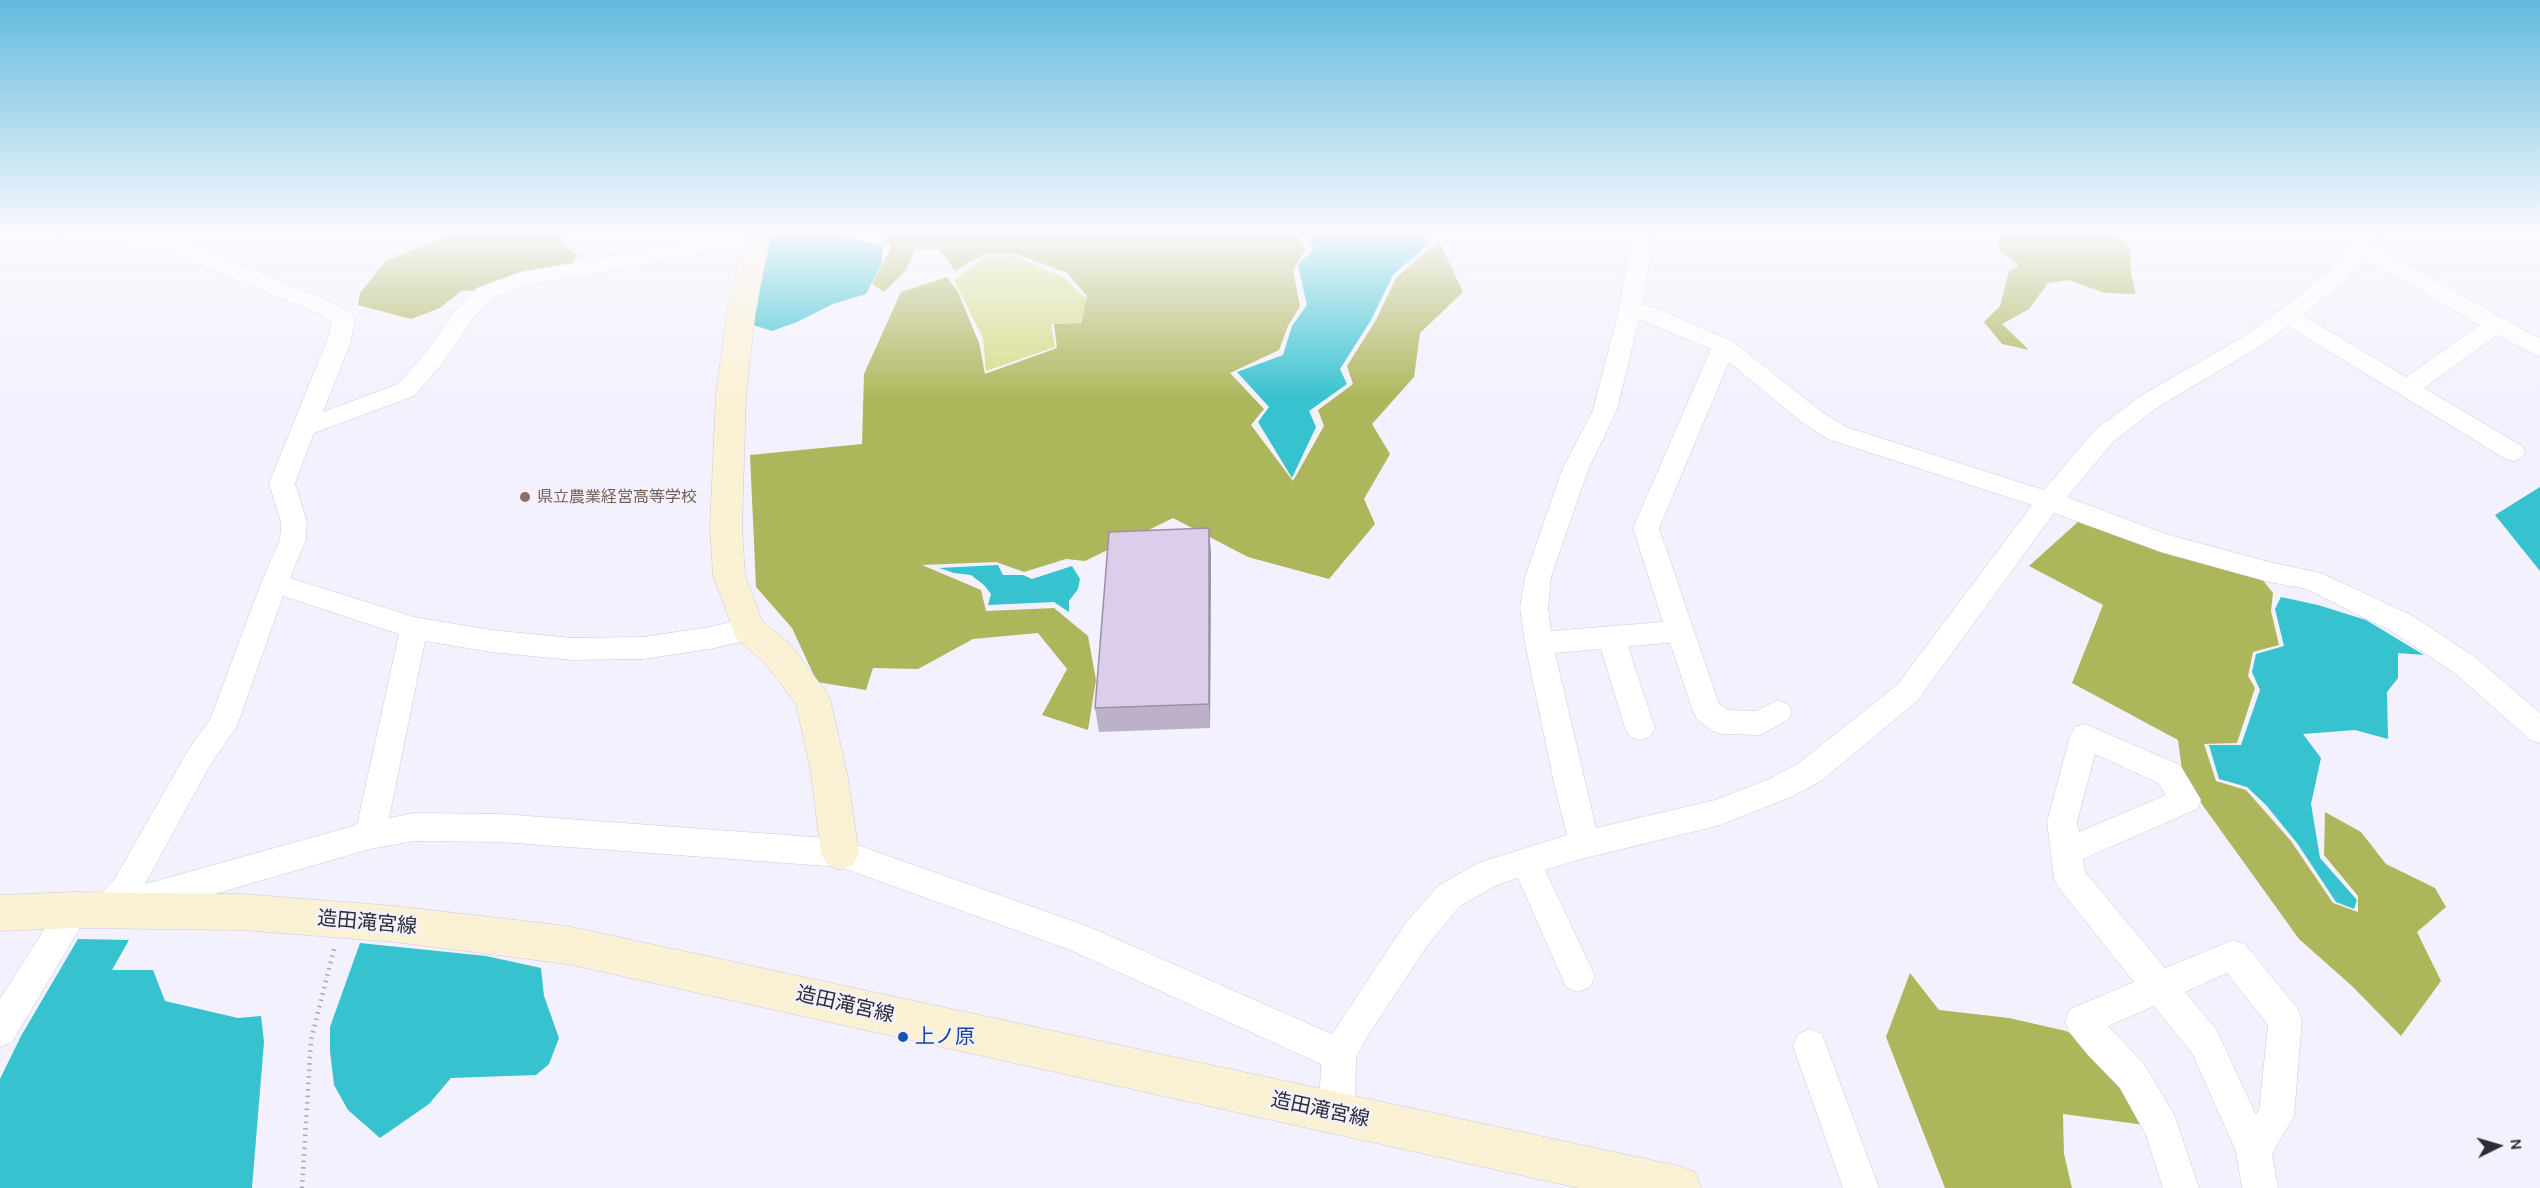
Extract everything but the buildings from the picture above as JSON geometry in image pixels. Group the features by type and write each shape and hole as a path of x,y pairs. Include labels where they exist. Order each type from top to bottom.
{"main road":[{"path":"746,289 731,393 726,526 729,575 748,628 778,654 812,699 830,773 840,853"},
{"name":"造田滝宮線","path":"0,913 89,911 277,915 395,924 567,945 693,970 1679,1188"}],"street":[{"path":"0,1030 89,911 125,890 200,756 222,726 274,582 293,540 294,522 282,483 339,340 344,319 280,289"},
{"path":"306,427 406,390 434,358 467,311 485,293 494,289"},
{"path":"1585,844 1570,788 1539,643 1534,608 1538,577 1575,470 1605,410 1633,289"},
{"path":"1337,1114 1339,1054 1355,1025 1416,935 1449,896 1490,873 1585,844 1717,813 1780,788 1810,772 1907,693 2049,501 2104,436 2150,400 2246,345 2320,289"},
{"path":"2442,289 2540,350"},
{"path":"1630,310 1650,314 1724,346 1813,418 1837,433 2049,501 2162,542 2269,572 2312,580 2401,623 2465,665 2540,730"},
{"path":"2287,316 2513,452"},
{"path":"2407,388 2445,363 2496,324"},
{"path":"1724,346 1646,528 1707,711 1722,722 1737,723 1760,723 1778,712"},
{"path":"274,582 414,628 491,641 572,649 643,648 710,638 748,628"},
{"path":"370,835 414,628"},
{"path":"1539,643 1669,632"},
{"path":"1611,637 1640,728"},
{"path":"89,911 370,835 414,827 501,828 840,853 1076,937 1339,1054"},
{"path":"2066,852 2070,878 2204,1041 2254,1150 2260,1188"},
{"path":"1526,862 1578,976"},
{"path":"2181,1188 2161,1127 2132,1076 2082,1021 2233,955 2285,1020 2276,1116 2254,1150"},
{"path":"1810,1046 1861,1188"}],"path":[{"path":"302,1188 311,1040 338,936"}],"green space":[{"path":"363,289 481,289 461,291 440,308 411,319 358,305"},
{"path":"909,289 956,289 979,343 985,374 1057,348 1054,324 1081,323 1087,296 1081,289 1297,289 1300,306 1288,326 1279,350 1230,373 1264,409 1251,425 1293,481 1324,426 1318,410 1353,384 1347,366 1376,320 1391,289 1462,289 1463,292 1420,333 1414,377 1372,424 1390,454 1364,499 1375,524 1329,579 1248,557 1173,518 1085,561 1066,559 1024,572 996,562 922,565 981,590 986,611 1054,608 1088,636 1096,680 1088,730 1042,715 1067,669 1038,633 973,639 918,669 873,668 866,690 817,682 792,628 756,587 750,455 862,444 864,374 901,292"},
{"path":"959,289 1077,289 1087,299 1080,323 1051,324 1055,347 986,371 983,338"},
{"path":"2004,289 2043,289 2029,309 2002,324 2029,350 2002,344 1984,322 2000,306"},
{"path":"2095,289 2135,289 2136,294 2105,293"},
{"path":"2079,521 2261,578 2273,593 2271,611 2279,645 2253,652 2248,676 2255,688 2237,743 2204,744 2216,781 2246,790 2291,841 2333,903 2358,912 2358,896 2324,855 2325,812 2361,832 2386,864 2435,888 2446,907 2417,932 2441,981 2401,1036 2352,986 2299,939 2183,778 2178,740 2072,683 2103,605 2029,566"},
{"path":"1910,973 1939,1010 2009,1018 2066,1031 2096,1047 2152,1126 2063,1114 2064,1154 2072,1188 1945,1188 1886,1037"}],"water":[{"path":"758,289 868,289 866,294 833,304 797,322 772,331 753,325"},
{"path":"1303,289 1386,289 1371,320 1340,369 1347,384 1309,411 1316,427 1292,478 1258,422 1269,407 1237,372 1283,355 1292,326 1307,305"},
{"path":"2540,487 2540,571 2495,515"},
{"path":"998,565 1003,575 1023,575 1032,579 1072,566 1080,579 1078,589 1069,601 1069,612 1054,602 988,605 991,594 971,575 939,568"},
{"path":"2281,597 2318,605 2366,620 2424,655 2398,653 2398,678 2387,692 2388,739 2355,730 2303,734 2321,758 2311,804 2320,858 2357,900 2354,909 2336,902 2297,843 2266,805 2247,787 2219,779 2209,745 2241,745 2260,690 2252,672 2256,654 2284,646 2275,609"},
{"path":"78,939 129,940 112,970 153,970 165,1001 238,1018 261,1016 264,1042 252,1188 0,1188 0,1079 21,1036"},
{"path":"360,943 486,956 541,968 544,996 559,1038 549,1064 536,1075 451,1078 429,1104 380,1138 348,1110 334,1085 330,1051 330,1027"}],"place":[{"name":"県立農業経営高等学校","path":"525,497"},
{"name":"上ノ原","path":"903,1037"}]}
